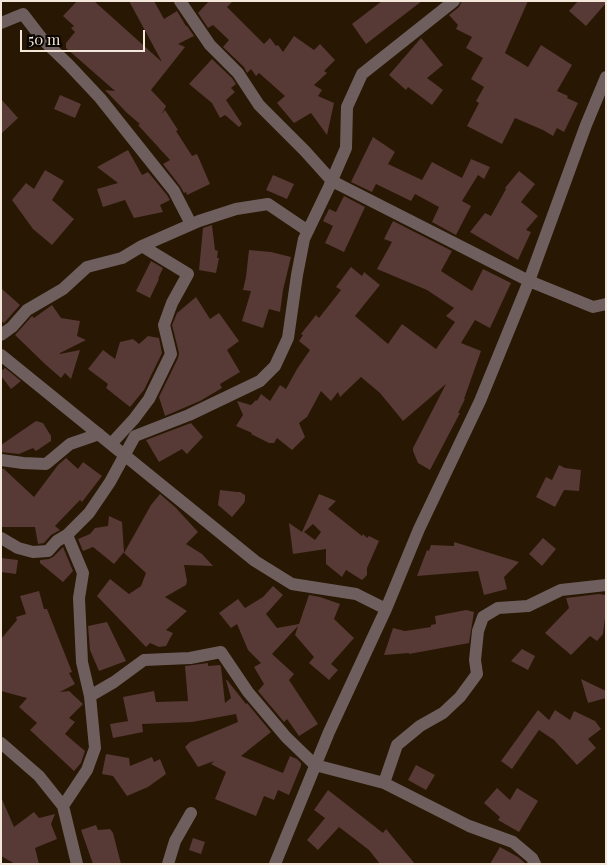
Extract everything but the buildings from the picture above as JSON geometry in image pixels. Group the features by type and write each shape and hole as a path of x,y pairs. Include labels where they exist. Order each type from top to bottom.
{"street":[{"path":"180,1 210,45 238,73 259,105 305,151 332,182 529,281 593,307 606,304"},
{"path":"1,538 18,548 33,552 48,551 90,513 110,482 135,436 189,415 260,381 275,366 288,338 296,275 304,239 332,182 346,148 347,107 362,74 454,1"},
{"path":"1,23 23,14 43,40 106,105 174,191 192,224"},
{"path":"275,864 329,732 386,609 419,529 480,400 529,281 586,125 606,77"},
{"path":"1,335 12,327 27,310 63,289 87,267 122,258 142,246 192,224 236,209 268,204 308,230"},
{"path":"111,444 149,399 171,354 164,325 172,303 188,274 142,246"},
{"path":"1,355 255,562 292,584 356,594 386,609"},
{"path":"1,460 46,464 70,444 99,434"},
{"path":"63,806 87,770 95,748 90,696 82,662 79,598 83,573 67,535"},
{"path":"384,783 397,745 420,726 443,713 460,697 477,674 475,660 478,631 483,617 498,608 528,606 562,590 606,585"},
{"path":"90,696 114,682 144,660 190,658 221,652 248,692 286,737 315,765 384,783 469,826 513,842 532,858 535,864"},
{"path":"1,743 39,776 63,806 77,864"},
{"path":"168,864 175,841 191,814"}]}
